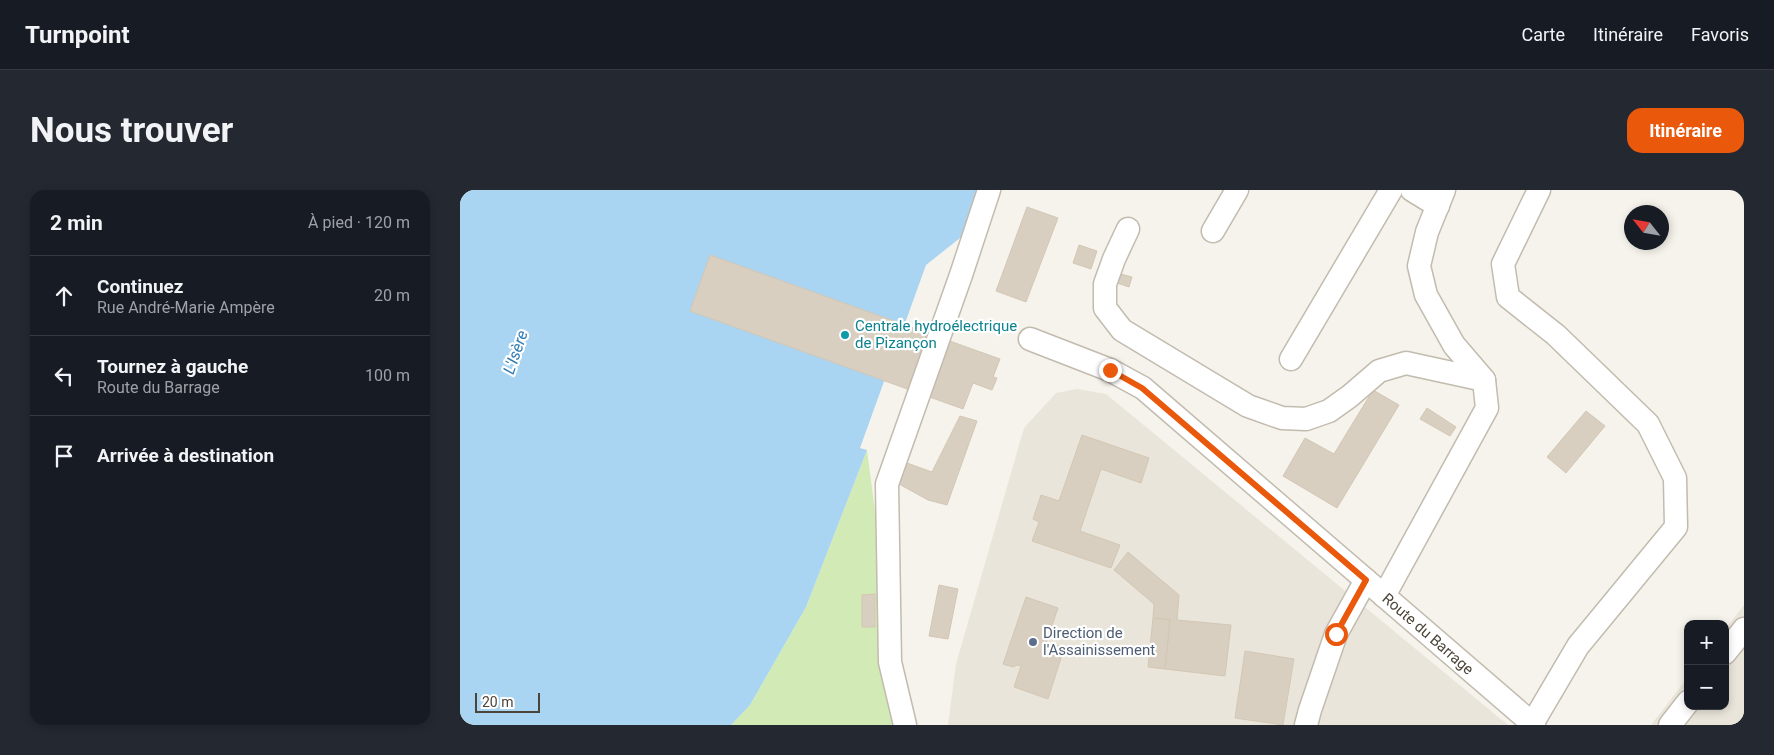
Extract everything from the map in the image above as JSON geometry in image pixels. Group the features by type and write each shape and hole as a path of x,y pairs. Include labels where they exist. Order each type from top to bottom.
{"street":[{"path":"905,725 890,662 887,484 989,190"},
{"path":"1213,231 1237,190"},
{"path":"1291,359 1391,190"},
{"path":"1384,596 1487,408 1484,380 1454,345 1426,295 1419,266 1427,232 1441,198 1412,190"},
{"path":"1533,724 1578,646 1676,527 1675,478 1648,424 1556,335 1508,297 1503,264 1538,190"},
{"path":"1128,230 1114,259 1105,284 1105,308 1122,330 1248,406 1282,418 1306,419 1329,411 1379,371 1406,363 1484,380"},
{"name":"Route du Barrage","path":"1030,339 1110,370 1142,388 1533,724"},
{"path":"1306,725 1336,634 1366,580"},
{"path":"1729,648 1744,629"},
{"path":"1670,725 1684,707"}],"shaded area":[{"path":"1077,389 1106,394 1508,725 948,725 956,664 1024,428 1056,393"},
{"path":"1744,605 1744,725 1651,725 1684,682 1684,710 1729,710 1729,624"}],"green space":[{"path":"867,450 890,625 907,725 731,725 750,705 806,607"}],"water":[{"name":"L'Isère","path":"460,190 980,190 965,234 926,265 860,448 867,450 806,607 750,705 731,725 460,725"}],"building":[{"path":"1027,207 1058,218 1026,302 996,291"},
{"path":"1079,245 1097,251 1091,269 1073,263"},
{"name":"Centrale hydroélectrique de Pizançon","path":"710,255 1000,359 993,377 997,378 992,390 973,383 963,409 690,311"},
{"path":"1121,274 1132,277 1129,287 1117,283"},
{"path":"1373,390 1399,405 1337,508 1283,476 1305,438 1334,454"},
{"path":"1427,408 1456,427 1450,436 1420,419"},
{"path":"1586,411 1605,426 1566,473 1547,457"},
{"path":"960,416 977,421 947,505 928,500 899,484 907,463 932,472"},
{"path":"1082,435 1149,458 1141,483 1101,469 1080,531 1120,545 1111,568 1032,541 1039,522 1033,519 1041,495 1059,501"},
{"path":"1128,552 1179,595 1177,620 1231,625 1225,676 1165,669 1170,620 1153,618 1154,604 1114,570"},
{"path":"939,585 958,589 948,639 929,636"},
{"path":"875,594 875,627 862,627 862,595"},
{"path":"1026,597 1058,608 1043,652 1061,658 1048,699 1014,687 1021,666 1013,667 1003,664"},
{"path":"1153,618 1170,620 1165,669 1148,667"},
{"path":"1047,642 1065,648 1061,658 1043,652"},
{"path":"1245,651 1294,659 1283,725 1235,718"}],"place":[{"name":"Centrale hydroélectrique de Pizançon","path":"845,335"},
{"name":"Direction de l'Assainissement","path":"1033,642"}],"route":[{"path":"1110,370 1142,388 1366,580 1336,634"}]}
